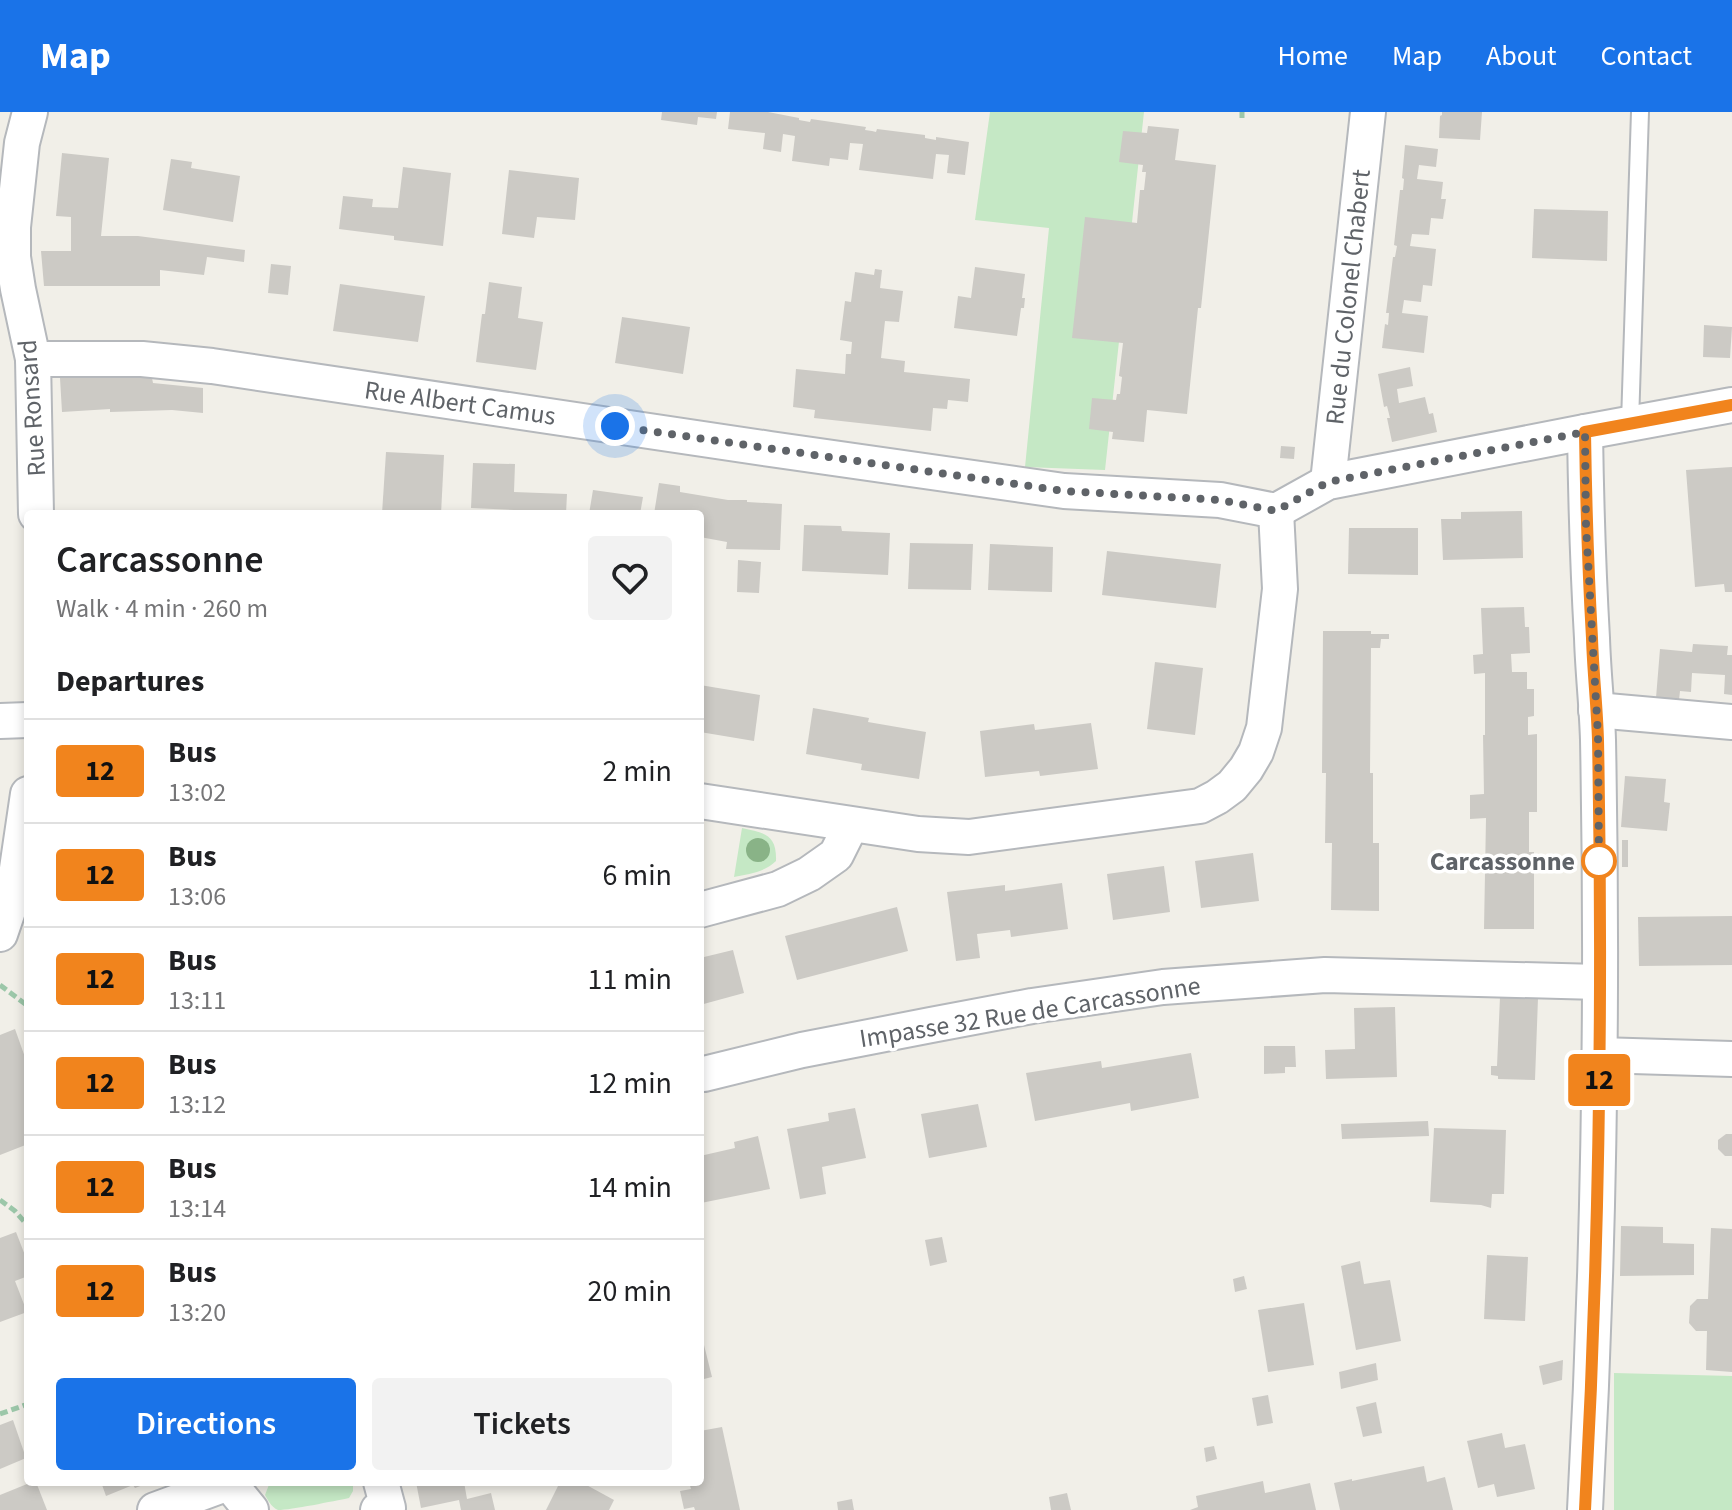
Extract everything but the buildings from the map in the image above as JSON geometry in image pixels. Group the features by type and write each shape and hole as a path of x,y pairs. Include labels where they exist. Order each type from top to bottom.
{"street":[{"name":"Rue Ronsard","path":"30,112 21,157 13,257 33,359 36,510"},
{"name":"Rue du Colonel Chabert","path":"1328,482 1368,112"},
{"name":"Rue Albert Camus","path":"33,359 142,359 212,366 1064,491 1220,500 1276,511"},
{"path":"704,802 918,834 969,837 1200,806 1232,786 1246,769 1264,728 1280,589 1276,511 1328,482 1732,405"},
{"path":"1585,432 1599,861 1594,1345 1585,1510"},
{"path":"1596,710 1732,722"},
{"path":"0,721 24,720"},
{"path":"0,934 13,896 24,821"},
{"path":"704,909 778,889 809,874 836,855 851,825"},
{"name":"Impasse 32 Rue de Carcassonne","path":"704,1074 802,1050 931,1025 1032,1006 1163,987 1325,975 1599,982"},
{"path":"1599,1055 1732,1059"},
{"path":"155,1510 219,1486"},
{"path":"233,1486 251,1510"},
{"path":"378,1510 388,1508 382,1486"}],"lane":[{"path":"1630,423 1640,112"}],"path":[{"path":"0,985 24,1003"},
{"path":"0,1200 24,1221"},
{"path":"0,1414 24,1405"}],"green space":[{"path":"990,112 1144,112 1105,470 1025,467 1049,228 975,220"},
{"path":"742,828 768,836 774,845 776,861 762,870 734,877"},
{"path":"1614,1373 1732,1376 1732,1510 1614,1510"},
{"path":"268,1486 353,1486 349,1498 278,1510 265,1495"}],"bus line":[{"name":"12","path":"1585,1510 1594,1345 1599,1055 1598,736 1586,525 1585,432 1732,405"}],"place":[{"name":"Carcassonne","path":"1599,861"}],"route":[{"path":"615,426 1064,491 1220,500 1276,511 1328,482 1585,432 1586,525 1598,736 1599,861"}]}
